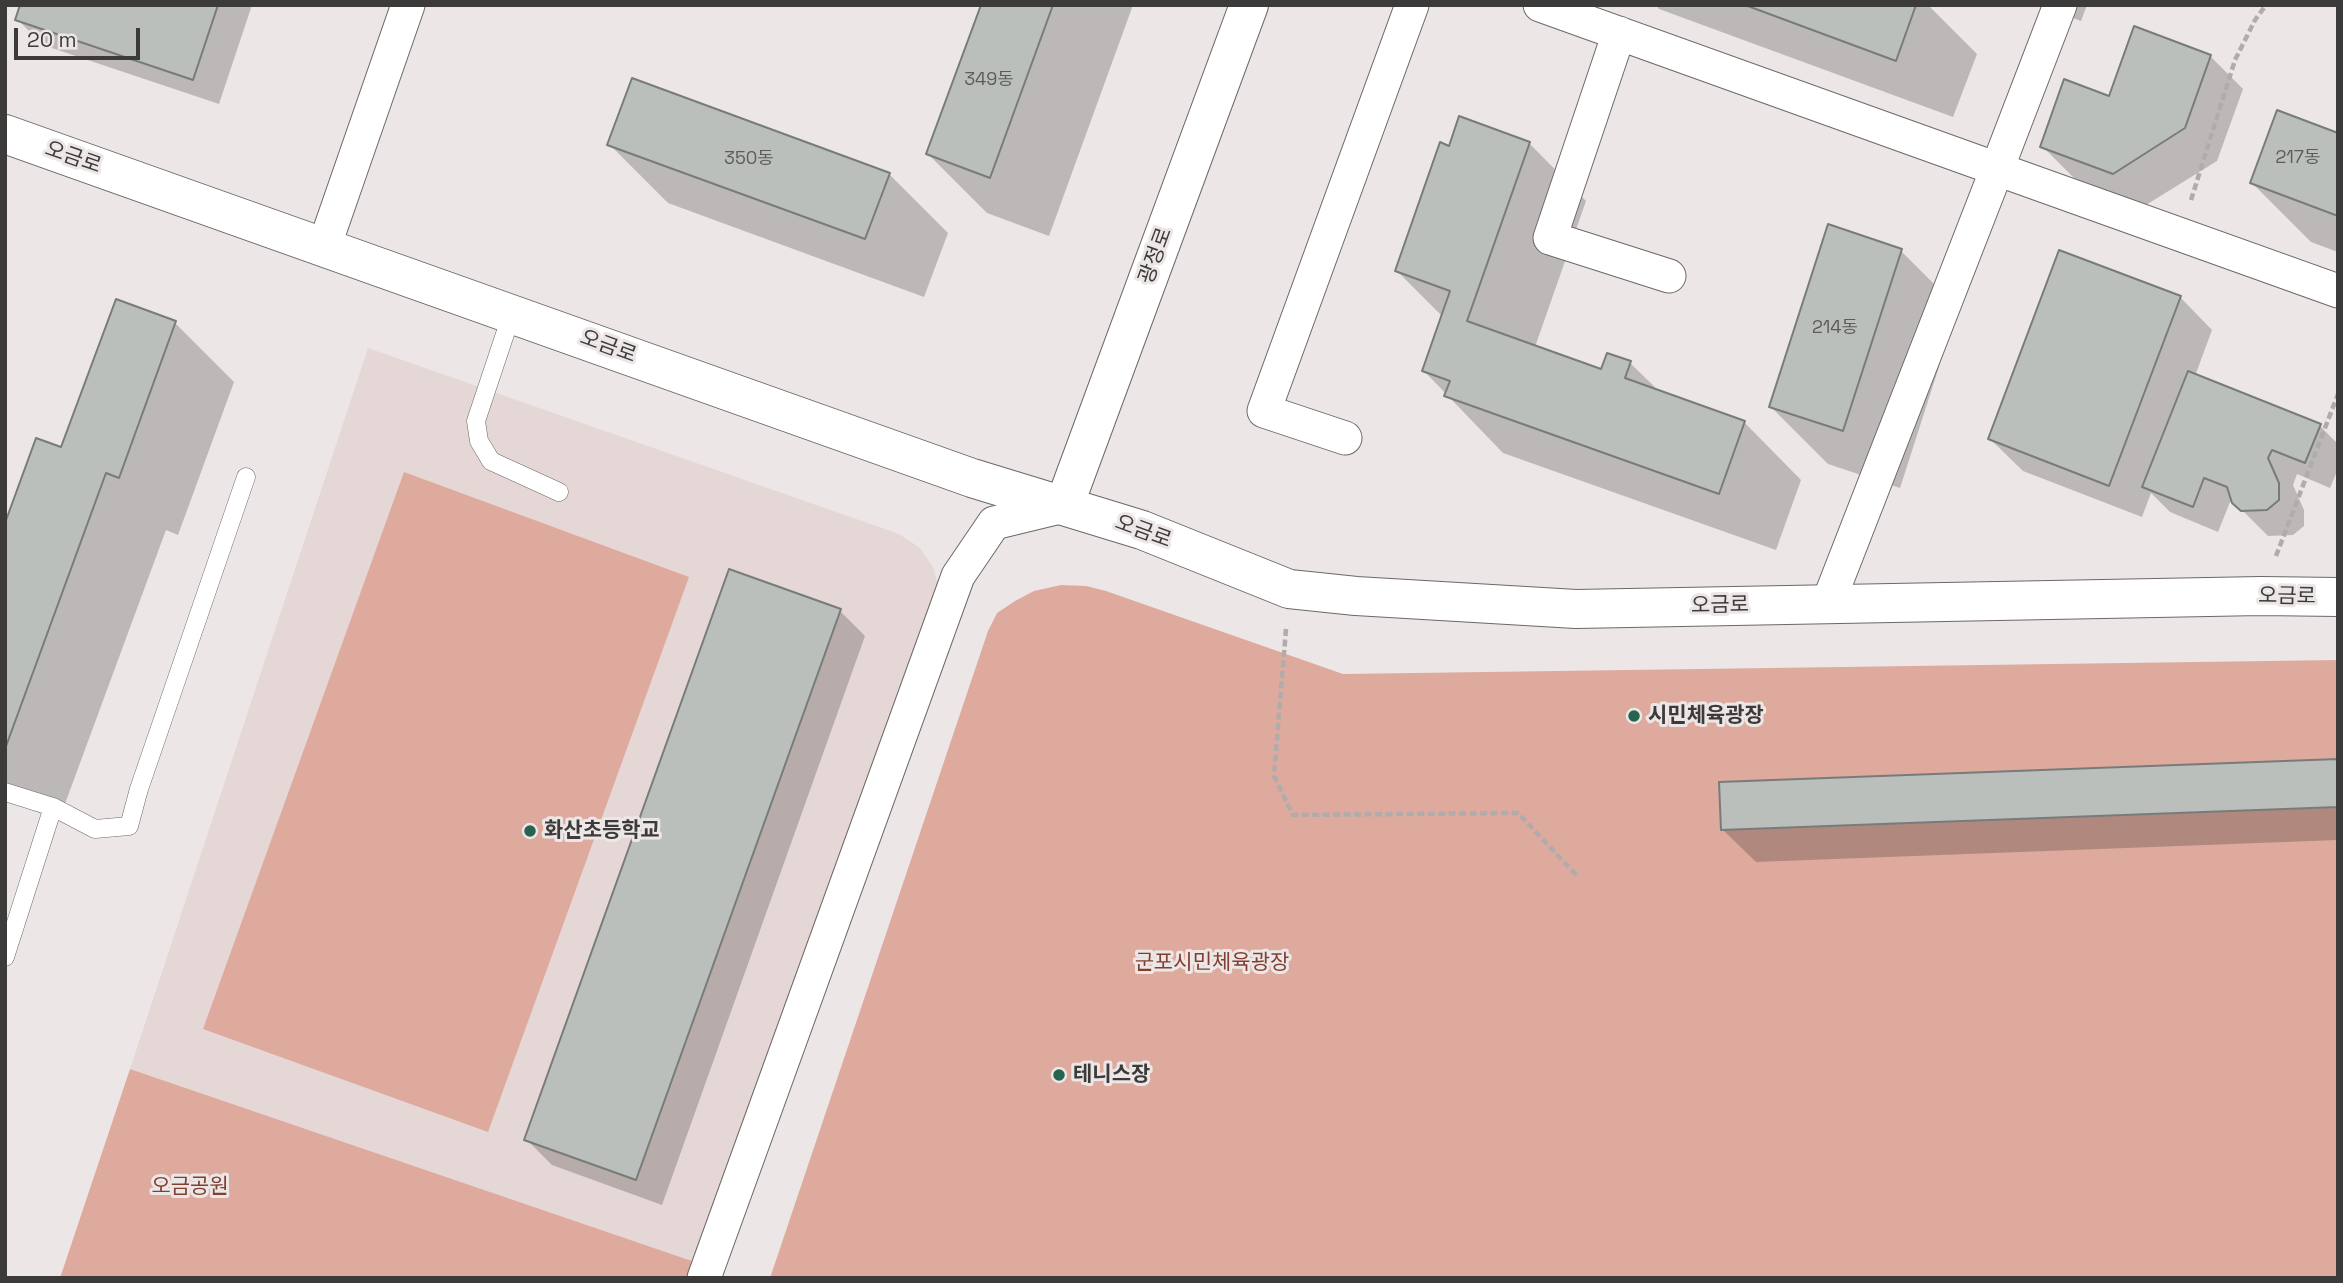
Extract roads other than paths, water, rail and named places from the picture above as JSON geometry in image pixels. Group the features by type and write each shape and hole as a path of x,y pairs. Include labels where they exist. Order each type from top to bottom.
{"street":[{"path":"324,247 408,5"},
{"name":"광정로","path":"1064,506 1249,5"},
{"path":"1345,438 1264,411 1412,5"},
{"path":"1540,5 2338,291"},
{"path":"1828,603 2060,5"},
{"path":"1619,33 1550,238 1669,276"},
{"name":"오금로","path":"5,134 972,478 1142,530 1289,589 1576,610 1828,603 2338,597"},
{"path":"704,1278 958,576 994,523 1064,506"}],"lane":[{"path":"512,313 476,421 479,441 491,461 559,492"},
{"path":"5,792 53,807 94,829 130,826 139,789 246,477"},
{"path":"5,957 53,807"}],"place":[{"name":"시민체육광장","path":"1634,716"},
{"name":"화산초등학교","path":"530,831"},
{"name":"테니스장","path":"1059,1075"}],"park label":[{"name":"군포시민체육광장","path":"1212,963"},
{"name":"오금공원","path":"190,1187"}]}
